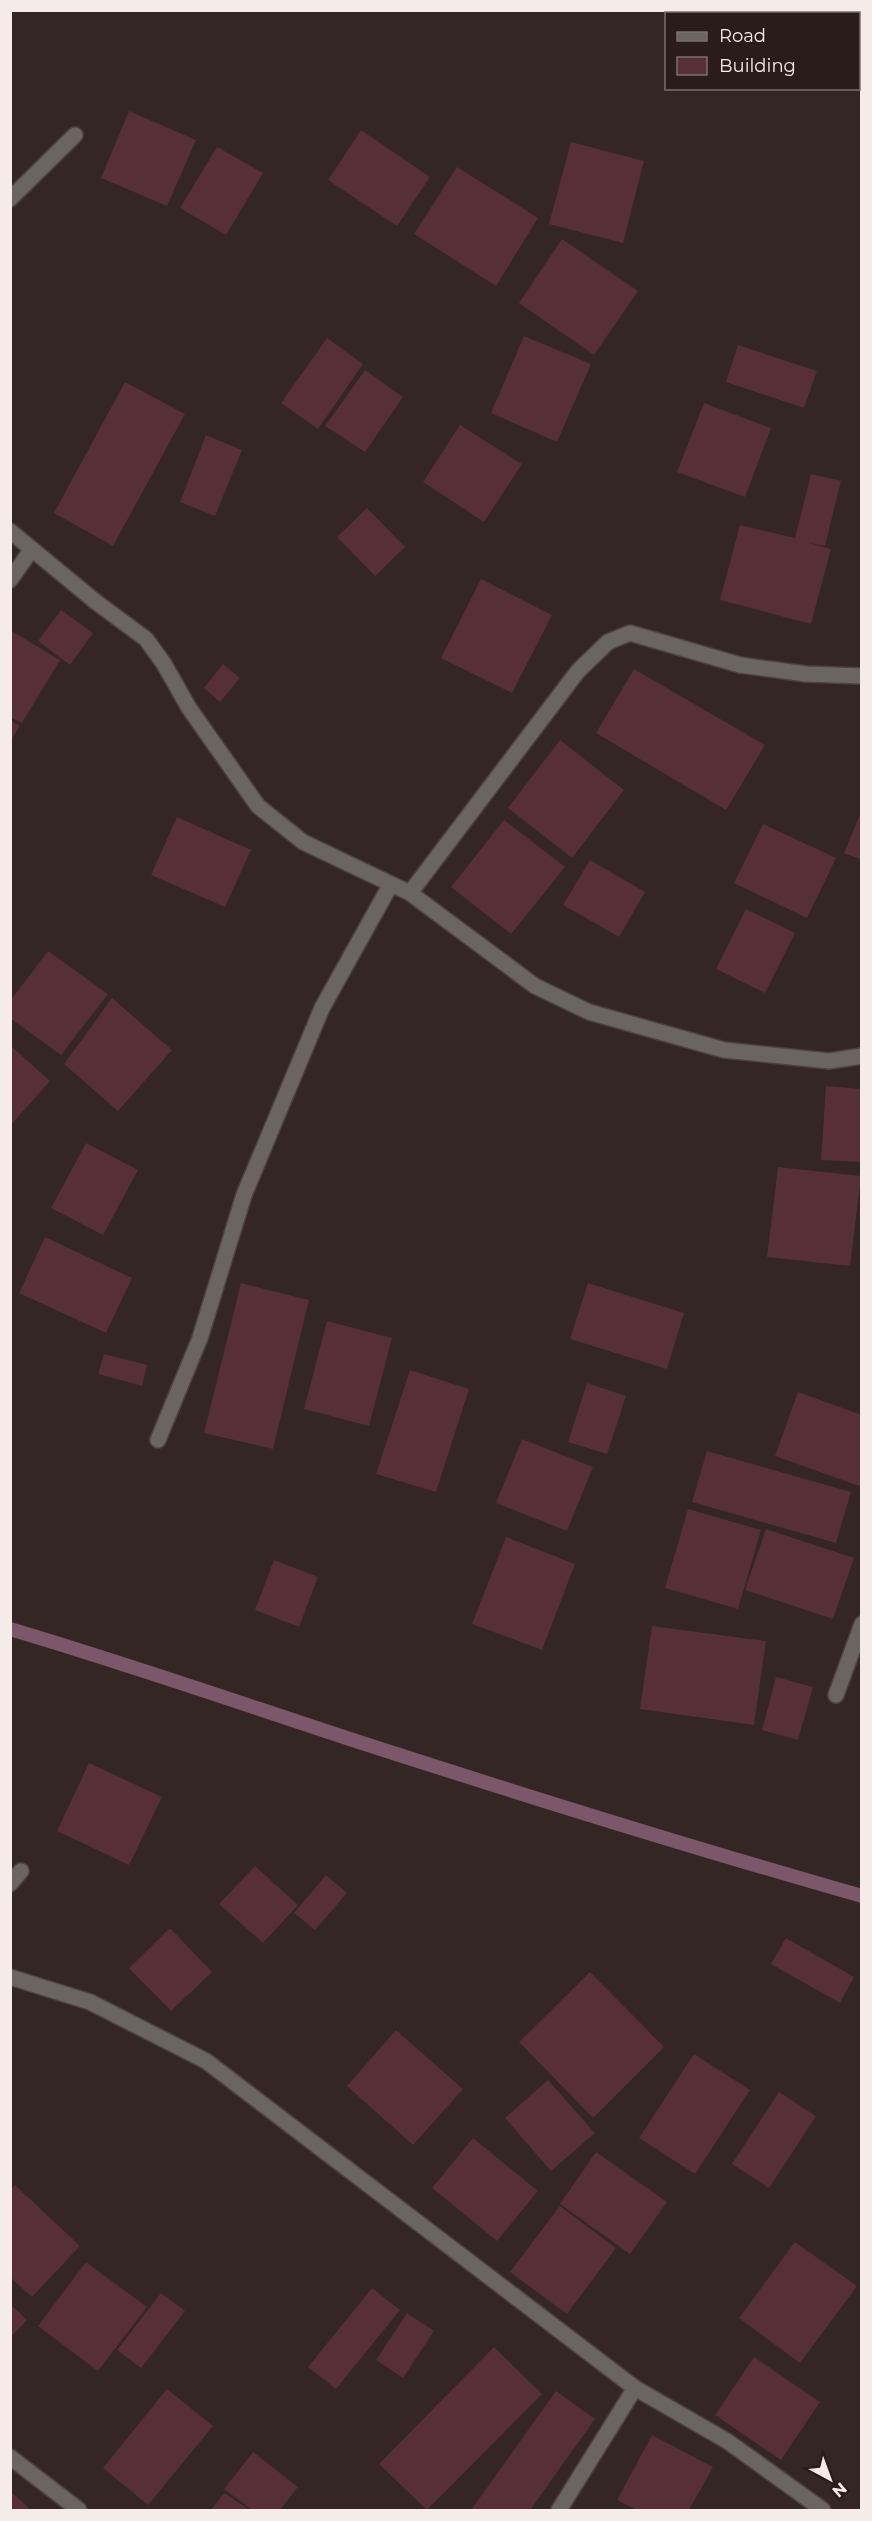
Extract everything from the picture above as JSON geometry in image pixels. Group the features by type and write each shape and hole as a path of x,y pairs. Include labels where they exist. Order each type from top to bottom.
{"street":[{"path":"10,199 75,135"},
{"path":"10,531 96,602 146,639 164,664 189,708 258,806 303,842 411,893 535,986 589,1012 724,1050 829,1061 861,1056"},
{"path":"10,580 32,549"},
{"path":"411,893 578,671 608,642 630,633 740,665 806,674 861,676"},
{"path":"158,1440 200,1338 244,1195 322,1008 391,884"},
{"path":"836,1695 861,1624"},
{"path":"10,1884 21,1871"},
{"path":"10,1977 90,2002 206,2061 635,2388 727,2440 823,2511"},
{"path":"559,2511 635,2388"},
{"path":"10,2457 79,2511"}],"building":[{"path":"129,111 196,140 167,206 101,178"},
{"path":"361,130 430,177 397,226 328,180"},
{"path":"571,142 644,161 623,243 549,224"},
{"path":"217,147 263,173 226,235 180,208"},
{"path":"457,167 538,218 496,286 414,234"},
{"path":"562,239 638,291 594,355 519,303"},
{"path":"524,336 591,364 557,442 491,413"},
{"path":"327,338 363,364 318,429 281,403"},
{"path":"738,345 817,371 804,408 726,382"},
{"path":"365,370 403,397 365,452 325,426"},
{"path":"125,382 185,414 113,546 54,513"},
{"path":"704,403 771,428 745,497 677,472"},
{"path":"460,425 522,464 484,522 423,482"},
{"path":"206,435 242,450 215,516 180,502"},
{"path":"811,474 841,481 825,546 806,542 831,549 811,624 720,600 740,525 795,538"},
{"path":"367,508 405,547 375,576 337,537"},
{"path":"481,579 552,615 512,693 441,658"},
{"path":"61,610 93,633 70,665 38,641"},
{"path":"10,630 60,660 22,723 10,717"},
{"path":"223,664 240,678 220,702 204,688"},
{"path":"634,669 765,745 726,810 596,733"},
{"path":"10,720 20,726 10,741"},
{"path":"560,740 624,790 572,858 508,808"},
{"path":"862,812 862,860 844,853"},
{"path":"177,817 251,850 225,907 151,875"},
{"path":"504,820 565,867 511,934 451,887"},
{"path":"763,824 836,858 807,918 734,883"},
{"path":"590,860 645,892 619,937 563,905"},
{"path":"746,909 795,933 765,993 716,969"},
{"path":"48,951 108,994 61,1055 10,1018 10,1001"},
{"path":"112,998 172,1050 118,1111 64,1064"},
{"path":"10,1045 50,1081 10,1126"},
{"path":"826,1086 862,1089 862,1162 821,1160"},
{"path":"86,1143 138,1170 103,1235 51,1208"},
{"path":"778,1167 861,1176 850,1266 767,1257"},
{"path":"45,1237 132,1278 106,1333 19,1293"},
{"path":"241,1283 309,1300 273,1449 204,1433"},
{"path":"588,1283 684,1313 667,1369 570,1339"},
{"path":"327,1321 392,1338 369,1426 304,1409"},
{"path":"104,1354 147,1365 142,1386 98,1374"},
{"path":"410,1370 469,1389 436,1492 376,1474"},
{"path":"587,1383 626,1396 607,1454 568,1442"},
{"path":"798,1392 862,1415 862,1487 775,1456"},
{"path":"522,1439 593,1467 567,1531 496,1503"},
{"path":"707,1451 851,1492 836,1543 692,1502"},
{"path":"688,1509 761,1530 738,1609 665,1588"},
{"path":"766,1529 854,1558 833,1619 745,1590"},
{"path":"506,1537 575,1564 542,1650 472,1624"},
{"path":"274,1560 318,1577 299,1627 255,1610"},
{"path":"652,1626 766,1641 754,1725 640,1709"},
{"path":"776,1677 813,1687 798,1740 762,1730"},
{"path":"89,1763 162,1797 129,1865 57,1831"},
{"path":"255,1866 298,1905 263,1943 219,1904"},
{"path":"326,1875 347,1893 315,1930 294,1913"},
{"path":"170,1928 212,1972 171,2011 129,1968"},
{"path":"786,1938 854,1977 840,2003 771,1964"},
{"path":"590,1972 664,2047 593,2118 519,2042"},
{"path":"396,2030 463,2089 413,2145 347,2086"},
{"path":"694,2054 750,2090 695,2174 639,2138"},
{"path":"548,2080 595,2133 551,2171 505,2118"},
{"path":"779,2092 816,2116 769,2188 732,2164"},
{"path":"473,2138 538,2191 497,2241 432,2188"},
{"path":"596,2152 667,2202 630,2254 560,2204"},
{"path":"15,2185 80,2246 32,2297 10,2277 10,2190"},
{"path":"560,2206 616,2248 567,2314 510,2272"},
{"path":"795,2242 857,2286 800,2363 739,2318"},
{"path":"86,2262 147,2307 98,2371 38,2326"},
{"path":"372,2288 400,2310 336,2389 308,2367"},
{"path":"161,2293 185,2311 141,2368 117,2350"},
{"path":"10,2304 27,2320 10,2338"},
{"path":"407,2313 434,2331 403,2378 376,2360"},
{"path":"494,2347 542,2394 427,2510 379,2464"},
{"path":"754,2357 820,2402 781,2460 715,2415"},
{"path":"167,2389 213,2426 148,2505 103,2468"},
{"path":"556,2391 595,2419 530,2510 471,2510"},
{"path":"652,2435 713,2467 689,2510 637,2510 617,2500"},
{"path":"253,2452 298,2487 280,2510 252,2510 224,2489"},
{"path":"10,2491 31,2510 10,2510"},
{"path":"224,2493 250,2510 211,2510"}],"waterway":[{"path":"10,1629 547,1802 862,1896"}]}
